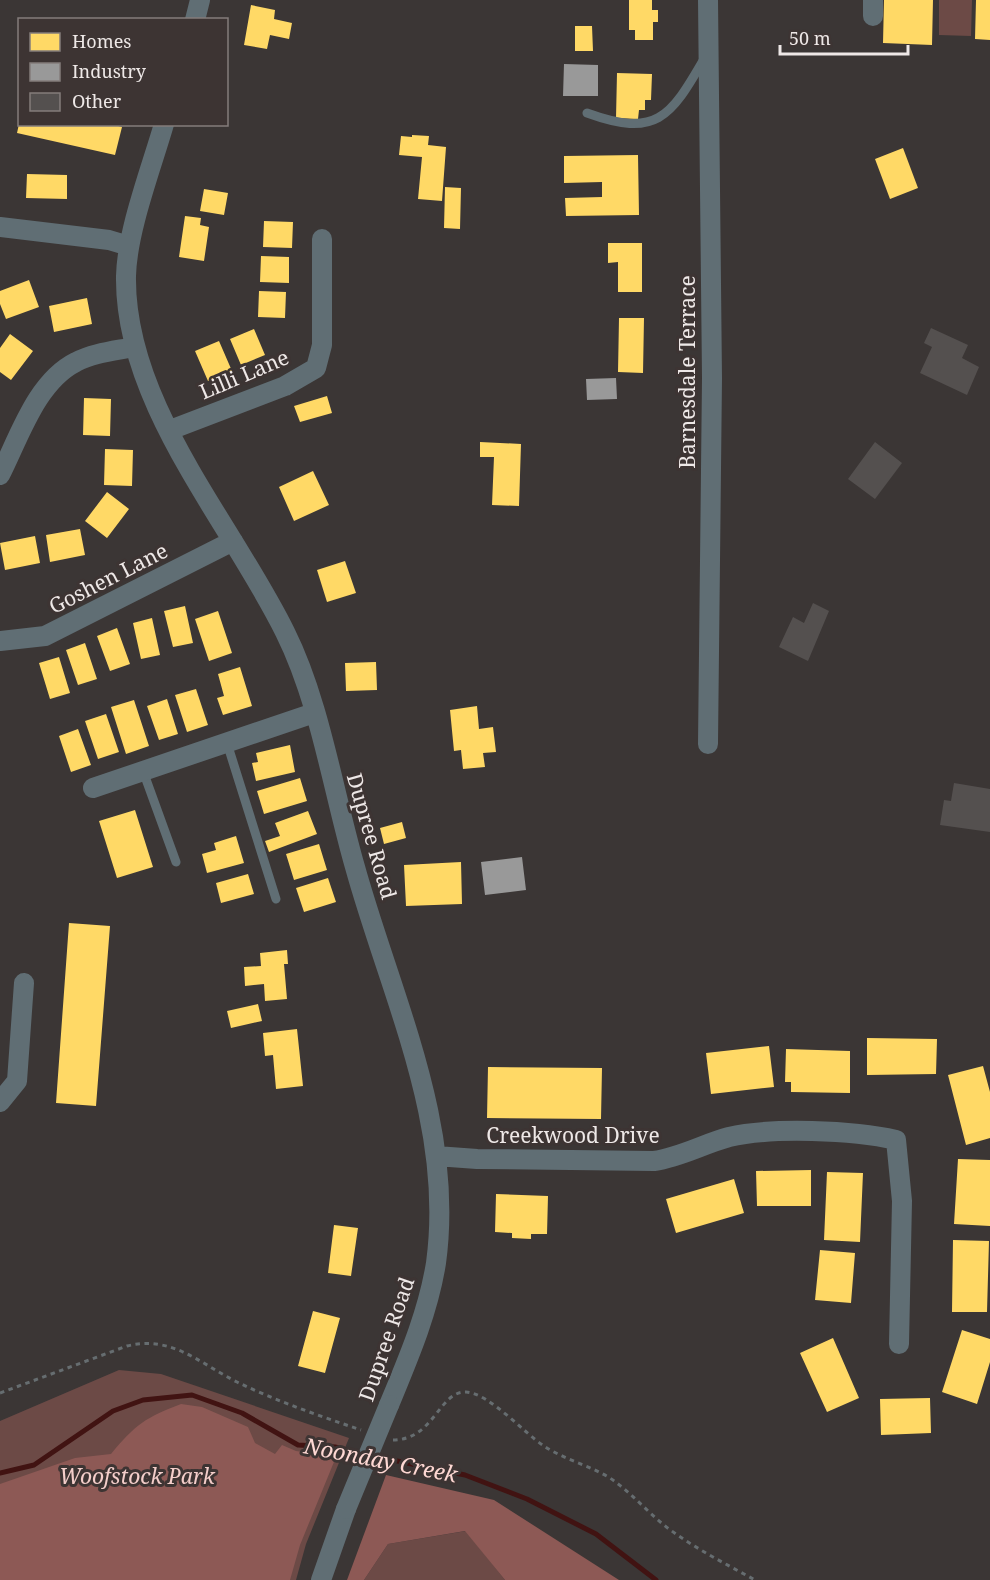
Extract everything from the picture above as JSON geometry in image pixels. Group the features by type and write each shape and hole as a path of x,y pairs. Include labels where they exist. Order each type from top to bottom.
{"street":[{"path":"196,18 200,0"},
{"name":"Barnesdale Terrace","path":"708,0 712,410 708,744"},
{"name":"Dupree Road","path":"163,126 129,246 126,276 134,347 143,374 170,430 286,633 300,665 361,890 418,1065 441,1193 435,1265 417,1336 346,1509 321,1580"},
{"path":"0,227 109,240 129,246"},
{"name":"Lilli Lane","path":"170,430 285,386 316,368 322,345 322,239"},
{"path":"0,475 36,404 61,370 95,355 134,347"},
{"name":"Goshen Lane","path":"0,641 45,636 233,541"},
{"path":"93,788 314,713"},
{"path":"0,1102 17,1081 24,982"},
{"name":"Creekwood Drive","path":"436,1156 477,1159 654,1161 675,1158 701,1146 750,1134 865,1133 896,1140 902,1201 899,1344"}],"lane":[{"path":"586,112 612,122 652,123 674,107 708,52"},
{"path":"227,743 276,899"},
{"path":"143,771 176,862"}],"green space":[{"path":"939,0 972,0 971,36 939,35"},
{"name":"Woofstock Park","path":"119,1370 161,1374 349,1438 306,1544 296,1580 0,1580 0,1421"},
{"name":"Woofstock Park","path":"181,1404 202,1407 248,1427 255,1443 275,1454 282,1445 296,1451 336,1457 300,1545 290,1580 0,1580 0,1484 75,1458 111,1454 142,1423"},
{"path":"386,1475 494,1500 619,1580 505,1580 465,1531 388,1544 364,1580 347,1580"},
{"path":"466,1531 505,1580 364,1580 388,1544"}],"building: Homes":[{"path":"629,0 652,0 652,10 658,10 658,22 653,22 653,40 635,40 635,30 629,30"},
{"path":"884,0 933,0 932,45 883,43"},
{"path":"976,0 990,0 990,40 975,39"},
{"path":"251,5 275,10 274,19 292,23 289,39 270,35 267,49 244,45"},
{"path":"575,26 592,26 593,51 575,51"},
{"path":"617,73 652,74 651,100 645,100 645,110 639,110 638,119 616,118"},
{"path":"19,126 122,127 115,155 17,133"},
{"path":"412,135 429,136 428,145 446,147 442,201 418,199 422,157 399,155 401,136 412,137"},
{"path":"903,148 918,188 890,199 875,159"},
{"path":"638,155 639,215 566,216 565,198 602,197 602,182 564,183 564,156"},
{"path":"27,174 67,175 67,199 26,198"},
{"path":"445,187 461,188 460,229 444,228"},
{"path":"204,189 228,193 224,215 200,211"},
{"path":"185,216 201,218 200,225 209,227 204,261 179,257"},
{"path":"264,221 293,222 292,248 263,247"},
{"path":"608,243 642,243 642,292 618,292 618,262 608,263"},
{"path":"261,256 289,257 289,283 260,282"},
{"path":"29,280 39,307 6,319 0,304 0,291"},
{"path":"259,291 286,292 285,318 258,317"},
{"path":"87,298 92,324 54,332 49,306"},
{"path":"619,318 644,318 643,373 618,372"},
{"path":"254,329 265,355 241,365 230,339"},
{"path":"10,334 33,351 11,380 0,372 0,348"},
{"path":"219,341 232,371 208,381 195,351"},
{"path":"327,396 332,413 300,422 294,406"},
{"path":"84,398 111,399 110,436 83,435"},
{"path":"480,442 521,444 519,506 492,505 494,457 480,457"},
{"path":"105,449 133,450 132,486 104,485"},
{"path":"313,471 329,505 294,521 279,487"},
{"path":"107,492 129,509 107,538 85,521"},
{"path":"80,529 85,555 50,562 46,535"},
{"path":"35,536 40,563 5,570 0,543"},
{"path":"345,561 356,593 327,602 317,570"},
{"path":"185,606 193,643 173,647 164,611"},
{"path":"218,611 232,653 209,661 195,619"},
{"path":"152,618 160,655 141,659 133,623"},
{"path":"117,628 130,664 110,671 97,636"},
{"path":"85,643 97,679 78,685 66,650"},
{"path":"59,657 70,693 50,699 39,663"},
{"path":"376,662 377,690 346,691 345,663"},
{"path":"240,667 252,706 223,715 217,698 224,696 218,674"},
{"path":"196,689 208,725 187,732 175,695"},
{"path":"167,699 178,734 159,740 147,706"},
{"path":"134,700 149,746 126,754 111,707"},
{"path":"477,706 479,729 493,727 496,752 483,753 485,767 463,769 461,750 454,751 450,710"},
{"path":"106,714 119,752 98,759 85,721"},
{"path":"78,729 91,765 71,772 59,736"},
{"path":"290,745 295,772 256,781 252,763 258,762 256,753"},
{"path":"300,778 307,801 264,814 257,791"},
{"path":"135,810 153,867 117,878 99,821"},
{"path":"308,811 317,834 269,852 265,841 280,836 275,823"},
{"path":"402,822 406,838 384,844 380,828"},
{"path":"236,836 244,863 207,873 202,854 216,850 214,843"},
{"path":"319,844 327,870 294,880 286,854"},
{"path":"461,862 462,904 406,906 404,865"},
{"path":"248,874 254,894 221,903 216,883"},
{"path":"328,878 336,902 304,912 296,888"},
{"path":"69,923 110,926 96,1106 56,1103"},
{"path":"287,950 288,964 284,964 287,999 265,1001 264,984 245,986 244,967 261,966 260,953"},
{"path":"258,1004 262,1021 231,1028 227,1011"},
{"path":"297,1029 303,1086 276,1089 273,1055 265,1056 263,1033"},
{"path":"867,1038 937,1039 936,1074 867,1075"},
{"path":"769,1046 774,1087 711,1094 706,1053"},
{"path":"786,1049 850,1051 850,1093 791,1092 791,1082 785,1082"},
{"path":"983,1066 990,1092 990,1138 966,1145 948,1075"},
{"path":"488,1067 602,1068 601,1119 487,1118"},
{"path":"958,1159 990,1160 990,1226 954,1224"},
{"path":"811,1170 811,1206 757,1206 756,1171"},
{"path":"827,1172 863,1173 860,1242 824,1240"},
{"path":"734,1179 744,1213 676,1233 666,1199"},
{"path":"496,1194 548,1196 547,1234 531,1234 531,1239 512,1238 512,1233 495,1232"},
{"path":"334,1225 358,1228 351,1276 328,1273"},
{"path":"953,1240 989,1241 987,1312 952,1312"},
{"path":"820,1250 855,1253 851,1303 815,1300"},
{"path":"313,1311 340,1318 325,1373 298,1366"},
{"path":"962,1330 990,1339 990,1362 977,1404 942,1392"},
{"path":"833,1338 859,1398 827,1412 800,1353"},
{"path":"930,1398 931,1433 881,1435 880,1399"}],"building: Industry":[{"path":"564,64 598,65 598,96 563,96"},
{"path":"616,378 617,399 587,400 586,379"},
{"path":"522,857 526,890 485,895 481,862"}],"building: Other":[{"path":"931,328 968,345 962,358 979,367 967,395 920,373 932,347 924,343"},
{"path":"875,442 902,463 875,499 848,479"},
{"path":"813,603 829,611 808,661 779,647 793,617 804,623"},
{"path":"954,783 990,789 990,832 940,825 944,800 951,801"}],"waterway":[{"name":"Noonday Creek","path":"0,1473 34,1465 113,1411 143,1400 192,1395 242,1413 298,1445 335,1447 364,1454"},
{"name":"Noonday Creek","path":"373,1456 465,1475 527,1499 596,1534 656,1580"}]}
